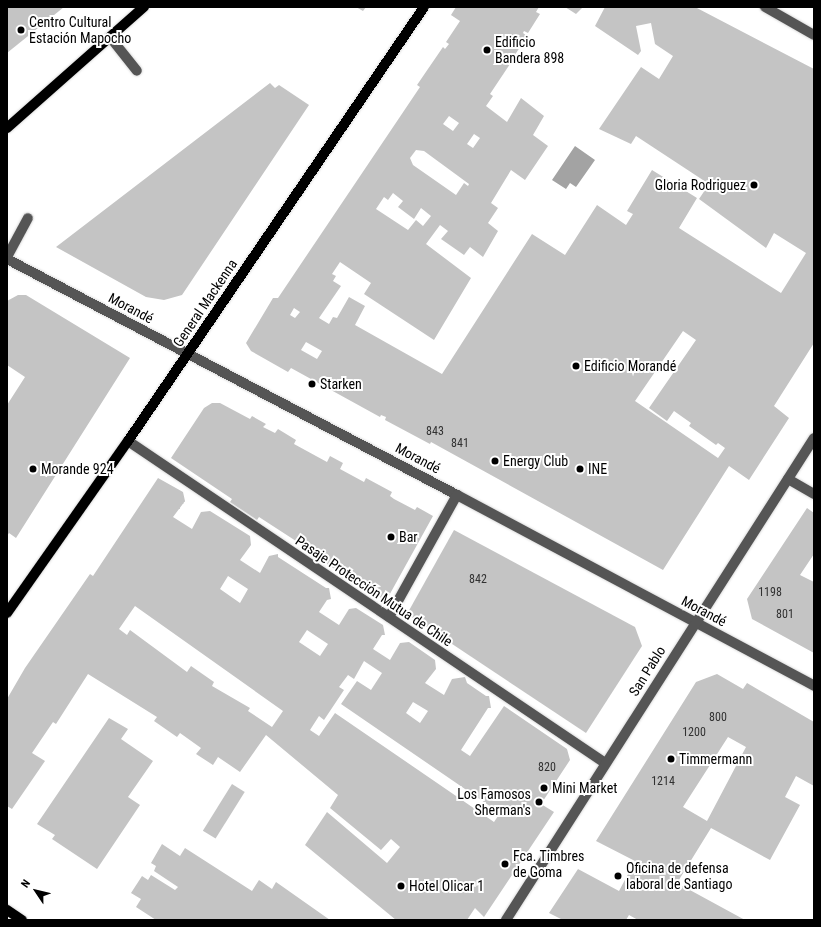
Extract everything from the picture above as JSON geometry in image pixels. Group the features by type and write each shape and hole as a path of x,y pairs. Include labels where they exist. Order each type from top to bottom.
{"main road":[{"path":"7,128 144,7"},
{"name":"General Mackenna","path":"7,613 128,441 424,7"},
{"path":"7,910 22,920"}],"street":[{"path":"764,7 814,35"},
{"path":"110,37 137,71"},
{"path":"7,258 28,218"},
{"name":"Morandé","path":"7,258 457,495 814,686"},
{"name":"San Pablo","path":"506,920 814,438"},
{"name":"Pasaje Protección Mutua de Chile","path":"128,441 605,763"},
{"path":"788,479 814,494"},
{"path":"389,618 457,495"}],"shaded area":[{"path":"575,146 595,160 576,187 570,183 566,189 552,180"}],"building":[{"name":"Centro Cultural Estación Mapocho","path":"7,7 64,7 7,53"},
{"path":"356,7 366,7 363,11"},
{"path":"456,7 539,7 536,12 540,14 528,33 524,31 523,33 527,36 513,58 509,55 505,62 510,64 490,94 493,96 486,106 507,122 521,98 544,116 533,135 548,146 525,180 511,170 491,203 498,208 488,223 498,231 483,257 470,247 464,255 441,239 448,231 440,225 426,244 471,278 434,340 364,294 371,283 340,262 332,274 336,276 333,281 341,286 319,318 329,324 333,317 337,318 349,297 365,306 355,325 442,374 532,234 565,255 597,205 626,225 633,214 627,211 652,170 697,198 679,228 781,293 806,253 774,233 766,248 699,199 709,184 636,136 631,144 599,129 641,67 659,79 673,56 655,44 651,23 636,26 641,51 638,55 595,26 605,7 695,7 814,69 814,343 774,406 789,418 749,480 729,466 663,570 431,442 430,444 385,420 386,417 381,415 380,417 291,368 288,372 251,351 246,343 273,298 278,298 420,87 417,85 443,47 445,49 449,44 446,42 460,21 451,15","holes":["449,116 459,123 453,131 443,124","474,134 480,138 473,148 467,144","416,150 424,151 469,184 468,186 464,183 456,195 413,165 410,158","393,193 403,201 398,207 414,219 421,208 431,216 423,226 416,220 408,230 376,209 384,197 388,200","294,308 300,312 295,318 290,315","683,331 696,340 649,408 667,421 674,411 691,423 689,426 716,445 718,443 725,448 718,458 635,401","306,342 322,351 317,359 301,350"]},
{"name":"Edificio Bandera 898","path":"565,7 583,7 576,14"},
{"path":"270,83 275,88 279,85 309,105 182,295 164,300 146,297 56,247"},
{"name":"Morande 924","path":"18,295 26,295 130,358 16,538 9,533 7,536 7,405 25,377 7,365 7,301"},
{"path":"212,403 220,403 250,419 252,416 266,424 263,427 275,433 278,429 296,440 294,444 327,462 330,456 343,463 340,469 364,482 366,478 392,492 390,496 394,499 415,510 417,507 433,516 386,601 314,556 316,554 259,517 257,520 230,502 232,499 171,458 204,408"},
{"path":"158,478 183,492 185,501 173,517 192,529 201,512 210,511 250,536 251,545 240,560 260,573 269,556 278,554 278,557 326,588 329,588 331,599 327,600 319,612 339,625 349,609 356,608 383,625 385,635 382,635 373,649 390,660 400,643 409,642 435,660 436,669 425,683 444,695 452,679 465,677 467,683 486,696 489,696 491,708 488,708 461,750 470,756 504,706 567,749 570,760 541,804 554,812 484,917 475,908 467,920 396,920 305,845 327,812 387,863 400,847 391,839 381,850 330,808 338,795 266,735 240,772 218,757 213,765 196,754 201,748 180,733 177,737 154,721 157,717 88,674 56,724 53,722 32,753 45,761 12,809 7,806 7,699 25,668 90,574 93,576","holes":["228,576 248,589 240,603 220,589","135,606 283,711 272,727 248,711 250,708 212,686 214,682 191,666 187,672 130,630 127,635 119,629","307,630 328,644 320,656 299,642","364,661 382,673 371,690 357,681 341,704 500,813 494,822 335,713 319,736 310,730 319,716 324,720 344,690 339,687 348,675 354,679","413,702 428,711 420,723 406,713"]},
{"path":"807,508 814,513 814,554 800,575 814,582 814,653 752,619 747,599"},
{"path":"454,530 635,627 642,646 586,733 407,614"},
{"path":"717,674 743,689 747,683 814,722 814,786 796,776 785,797 800,805 770,860 711,828 677,883 745,920 638,920 629,915 626,920 563,920 549,913 578,869 619,891 635,861 596,841 696,682","holes":["728,737 746,747 707,821 683,807"]},
{"path":"109,718 128,729 121,739 153,761 128,797 140,805 97,869 52,839 55,835 37,824"},
{"path":"232,784 245,792 216,839 203,831"},
{"path":"162,844 180,856 185,848 252,891 259,880 272,889 276,882 330,920 156,920 136,907 141,899 131,893 142,876 148,880 151,875 175,890 178,887 154,871 156,866 151,863"}],"place":[{"name":"Centro Cultural Estación Mapocho","path":"21,30"},
{"name":"Edificio Bandera 898","path":"487,50"},
{"name":"Gloria Rodriguez","path":"754,185"},
{"name":"Edificio Morandé","path":"576,366"},
{"name":"Starken","path":"312,384"},
{"name":"Energy Club","path":"495,461"},
{"name":"Morande 924","path":"33,469"},
{"name":"INE","path":"580,469"},
{"name":"Bar","path":"391,537"},
{"name":"Timmermann","path":"671,759"},
{"name":"Mini Market","path":"544,788"},
{"name":"Los Famosos Sherman's","path":"539,802"},
{"name":"Fca. Timbres de Goma","path":"505,864"},
{"name":"Oficina de defensa laboral de Santiago","path":"618,876"},
{"name":"Hotel Olicar 1","path":"401,886"}]}
